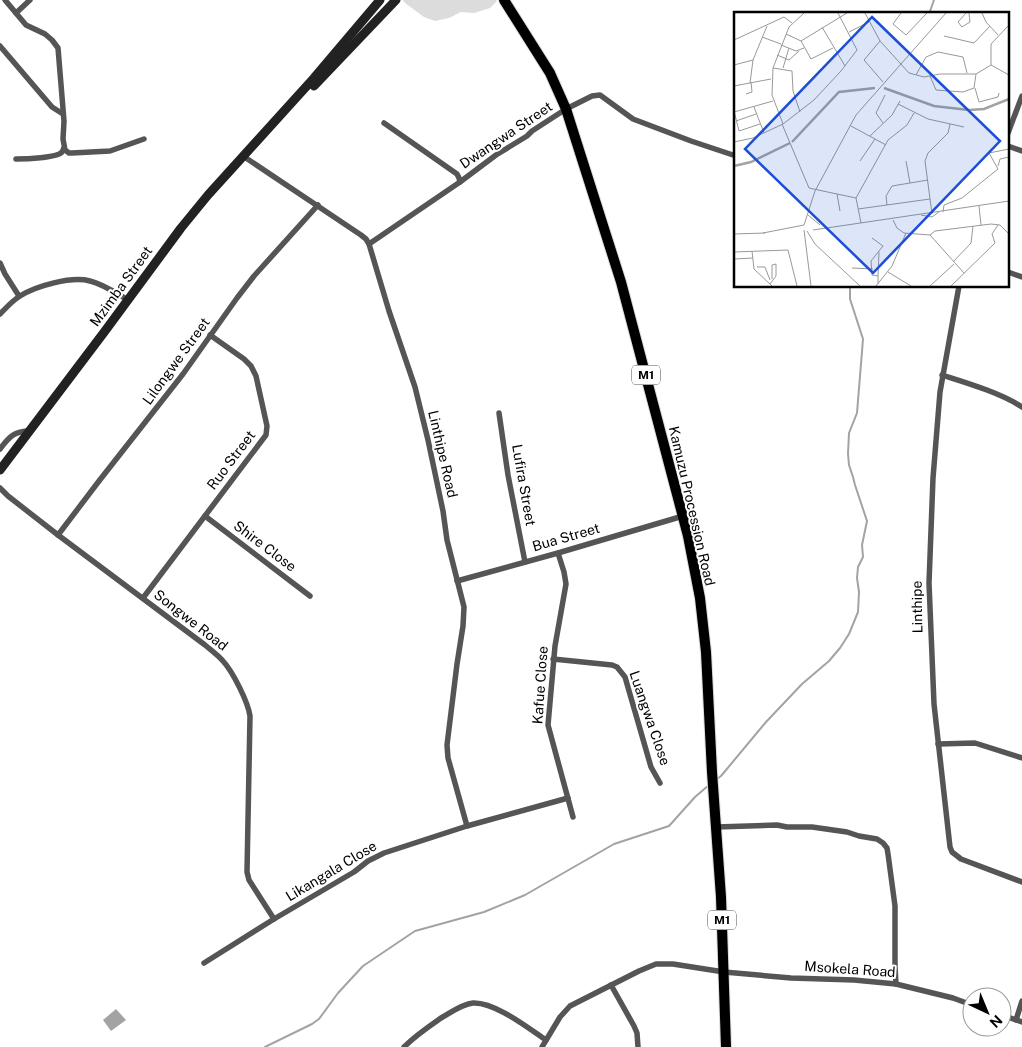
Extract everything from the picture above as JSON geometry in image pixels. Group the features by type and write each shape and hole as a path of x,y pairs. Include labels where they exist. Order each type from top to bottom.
{"highway":[{"name":"Kamuzu Procession Road","path":"504,0 550,73 566,109 622,282 688,536 703,621 721,897 726,1047"}],"main road":[{"path":"271,125 324,67 380,0"},
{"path":"271,125 319,81 396,0"},
{"name":"Mzimba Street","path":"0,470 181,228 271,125"}],"street":[{"path":"4,0 26,25 49,37 59,52 64,148 58,154 43,158 16,159"},
{"path":"16,13 30,0"},
{"path":"0,46 52,107 63,114"},
{"name":"Dwangwa Street","path":"369,244 532,131 566,109 592,96 600,95 633,119 734,155"},
{"path":"1010,128 1022,96"},
{"path":"384,124 457,174 460,180"},
{"path":"64,148 69,153 110,151 144,139"},
{"path":"1010,147 1022,151"},
{"path":"243,156 361,235 369,244"},
{"name":"Lilongwe Street","path":"58,535 183,374 254,276 318,206"},
{"name":"Linthipe Road","path":"369,244 415,387 443,511 447,540 464,607 447,745 448,758 467,826"},
{"path":"0,263 19,296"},
{"path":"1010,273 1022,277"},
{"path":"0,314 19,296 30,291 56,282 81,279 101,285 128,300"},
{"name":"Linthipe","path":"959,288 942,375 933,478 929,583 931,648 938,744 952,852 961,859 1022,882"},
{"name":"Ruo Street","path":"143,598 263,440 268,430 256,376 251,366 210,335"},
{"path":"942,375 980,388 1022,407"},
{"name":"Lufira Street","path":"499,413 508,475 525,562"},
{"path":"0,449 17,432 30,431"},
{"name":"Songwe Road","path":"0,488 58,535 209,648 224,662 247,703 250,716 247,872 249,880 274,919"},
{"name":"Shire Close","path":"204,516 310,596"},
{"name":"Bua Street","path":"457,581 682,516"},
{"name":"Kafue Close","path":"558,553 566,584 554,659 548,725 573,817"},
{"name":"Luangwa Close","path":"554,659 612,665 622,671 629,687 651,767 660,783"},
{"path":"938,744 975,743 1022,758"},
{"name":"Likangala Close","path":"204,963 384,852 467,826 568,798"},
{"path":"716,827 777,825 812,827 847,832 882,843 887,848 895,906 896,984"},
{"name":"Msokela Road","path":"542,1047 560,1016 574,1003 656,964 679,964 724,972 792,978 854,980 896,984 962,1001"},
{"path":"610,985 634,1026 637,1033 638,1047"},
{"path":"1019,1021 1022,1001"},
{"path":"404,1047 426,1028 450,1013 474,1003 505,1013 546,1040"}],"shaded area":[{"path":"403,0 497,1 490,8 474,13 461,12 449,18 435,21 424,17"},
{"path":"116,1009 126,1020 111,1031 103,1020"}],"waterway":[{"path":"930,12 934,0"},
{"path":"717,779 766,722 840,648 849,634 858,612 858,567 863,557 862,545 867,521 849,465 848,454 849,433 857,413 863,339 850,299 850,288"},
{"path":"265,1047 319,1019 338,993 363,966 415,931 484,912 525,895 614,844 669,826 695,797 709,785"}]}
